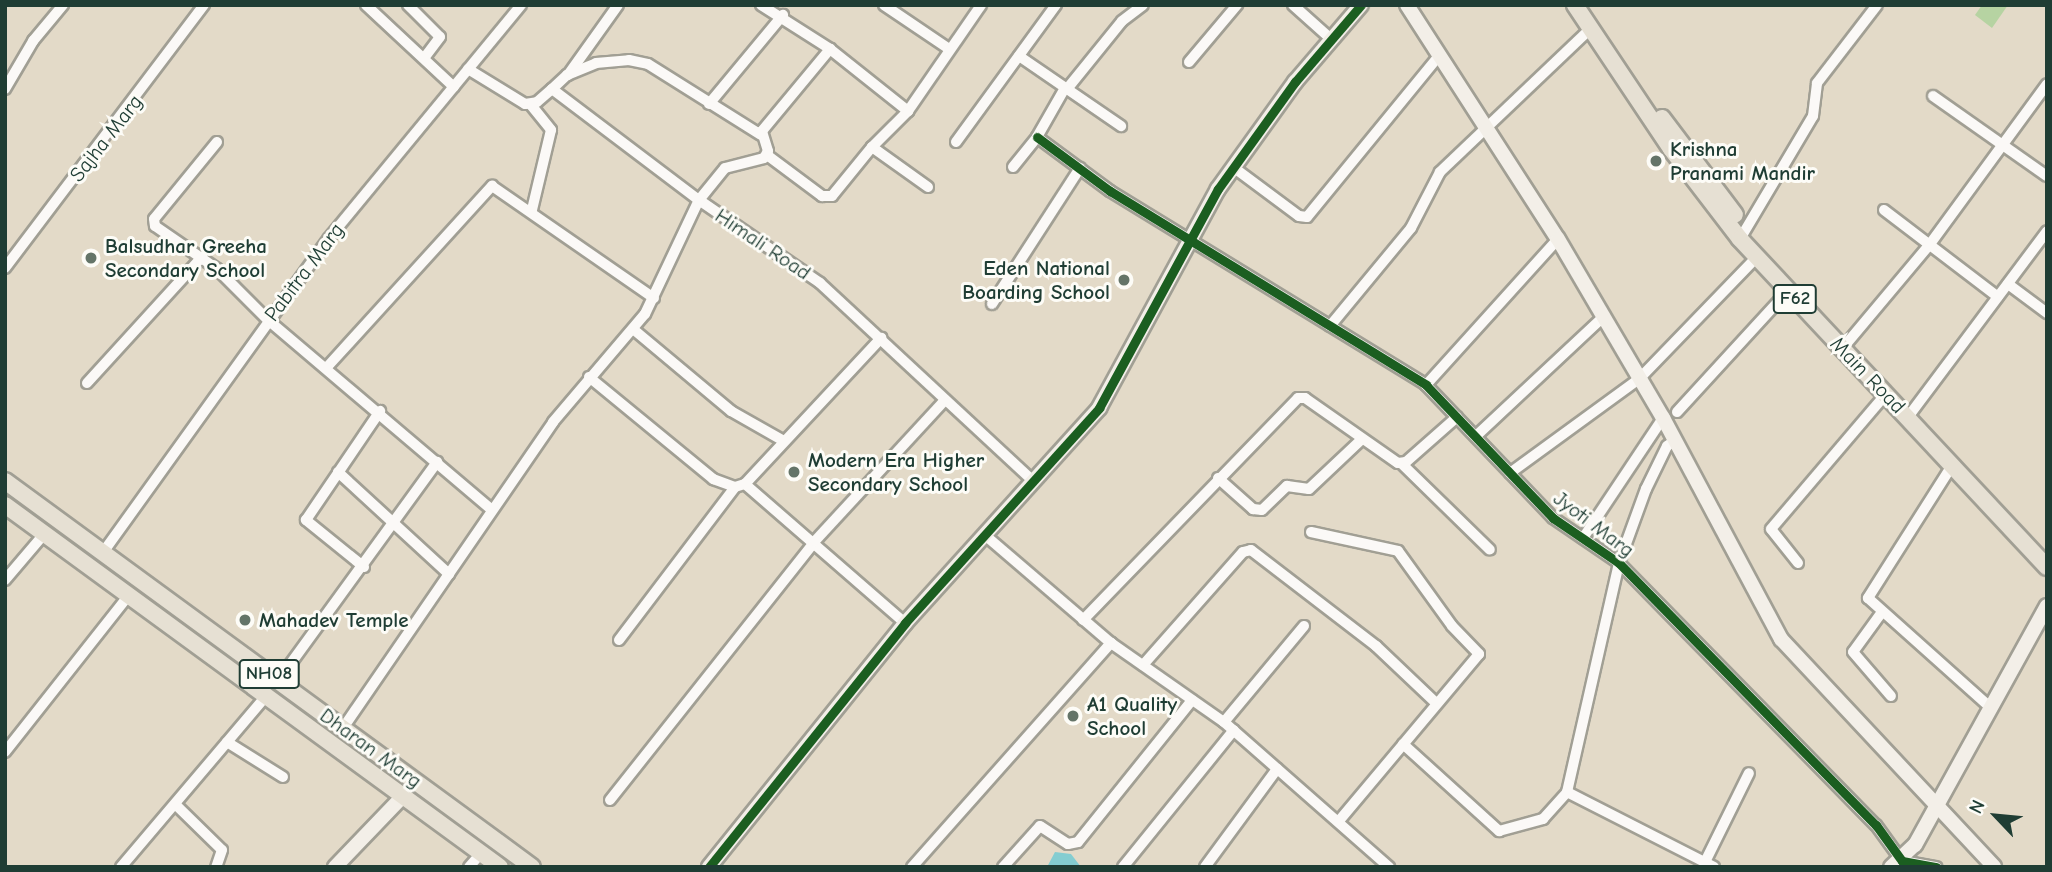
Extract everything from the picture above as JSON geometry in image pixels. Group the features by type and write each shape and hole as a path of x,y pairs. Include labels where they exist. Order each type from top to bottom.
{"main road":[{"name":"Main Road","path":"1576,5 1671,149 1743,235 1910,415 2047,552"},
{"name":"Main Road","path":"1588,5 1629,73 1757,257 1845,346 1886,394 1910,415 2047,567"},
{"name":"Dharan Marg","path":"5,481 532,867"},
{"name":"Dharan Marg","path":"5,505 500,867"}],"street":[{"path":"5,89 33,41 63,5"},
{"name":"Sajha Marg","path":"5,268 204,5"},
{"path":"366,5 454,87"},
{"path":"408,5 440,37 424,58"},
{"name":"Pabitra Marg","path":"104,551 329,238 521,5"},
{"path":"531,105 567,75 618,5"},
{"path":"761,5 783,15 830,48 908,111"},
{"path":"884,5 949,50"},
{"path":"567,75 596,63 629,60 648,64 761,135 767,155 810,190 832,196 872,147 908,111 981,5"},
{"path":"956,142 1056,5"},
{"path":"1013,167 1037,137 1066,88 1122,21 1143,5"},
{"path":"1189,62 1237,5"},
{"path":"1293,5 1331,39"},
{"path":"709,867 905,623 1099,408 1233,167 1331,39 1361,5"},
{"path":"1407,5 1437,58 1486,125 1558,239 1662,418 1781,639 1994,867"},
{"path":"1743,235 1813,116 1817,83 1877,5"},
{"path":"709,104 783,15"},
{"path":"1330,326 1411,228 1440,172 1486,125 1591,28"},
{"path":"761,135 830,48"},
{"path":"1019,56 1121,126"},
{"path":"1233,167 1298,216 1307,217 1437,58"},
{"path":"468,69 531,105 551,130 532,210"},
{"path":"1845,346 1930,244 2047,84"},
{"name":"Himali Road","path":"552,89 699,200 820,283 1034,482"},
{"path":"1933,96 2047,176"},
{"name":"Jyoti Marg","path":"1037,137 1190,241 1426,385 1553,518 1619,563 1876,825 1897,864"},
{"path":"217,142 154,219 155,226 202,257 268,320 328,366 491,509"},
{"path":"872,147 928,187"},
{"path":"343,727 491,509 589,377 633,329 654,299 662,272 699,200 725,168 761,160 767,155"},
{"path":"992,304 1080,168"},
{"path":"328,366 490,187 532,210 654,299"},
{"path":"1884,210 1998,297"},
{"path":"1910,415 2047,231"},
{"path":"1426,385 1558,239"},
{"path":"88,383 202,257"},
{"path":"1510,472 1639,379 1757,257"},
{"path":"2008,284 2047,313"},
{"path":"1677,412 1788,291"},
{"path":"1476,436 1603,317"},
{"path":"633,329 731,411 782,440"},
{"path":"619,640 740,485 881,338"},
{"path":"589,377 713,479 740,485 815,541 905,623"},
{"path":"1798,563 1771,529 1886,394"},
{"path":"1083,620 1218,478 1300,397 1401,463 1490,550"},
{"path":"610,800 815,541 944,401"},
{"path":"363,567 307,523 380,411"},
{"path":"1401,463 1457,416"},
{"path":"1583,538 1662,418"},
{"path":"1218,478 1254,509 1262,510 1287,486 1309,489 1362,439"},
{"path":"1403,744 1499,831 1543,819 1567,792 1619,563 1646,489 1667,446 1674,441"},
{"path":"278,681 437,462"},
{"path":"1953,464 1869,592 1871,602 1989,706"},
{"path":"338,472 449,573"},
{"path":"1311,532 1398,551 1452,626 1478,651 1477,660 1436,703 1338,822"},
{"path":"5,580 45,533"},
{"path":"986,536 1111,643 1234,730 1389,867"},
{"path":"1143,666 1243,552 1251,550 1376,646 1436,703"},
{"path":"5,752 130,594"},
{"path":"1897,864 1915,845 1935,803 2047,606"},
{"path":"1882,612 1853,652 1891,696"},
{"path":"1224,722 1304,626"},
{"path":"912,867 1111,643"},
{"path":"121,867 266,696"},
{"path":"1003,867 1040,826 1068,844 1078,842 1192,700"},
{"path":"1123,867 1234,730"},
{"path":"227,742 283,777"},
{"path":"1205,867 1277,769"},
{"path":"1567,792 1709,864 1749,773"},
{"path":"335,867 403,796"},
{"path":"176,805 222,850 216,867"},
{"path":"469,867 481,853"},
{"path":"1897,864 1936,867"}],"green space":[{"path":"1982,5 2008,5 1992,28 1975,15"}],"water":[{"path":"1055,852 1071,854 1081,867 1047,867"}],"cycle path":[{"path":"709,867 905,623 1099,408 1218,189 1295,82 1361,5"},
{"path":"1037,137 1110,191 1426,385 1553,518 1619,563 1876,825 1902,861 1936,867"}],"place":[{"name":"Krishna Pranami Mandir","path":"1656,161"},
{"name":"Balsudhar Greeha Secondary School","path":"91,258"},
{"name":"Eden National Boarding School","path":"1124,280"},
{"name":"Modern Era Higher Secondary School","path":"794,472"},
{"name":"Mahadev Temple","path":"245,620"},
{"name":"A1 Quality School","path":"1073,716"}]}
